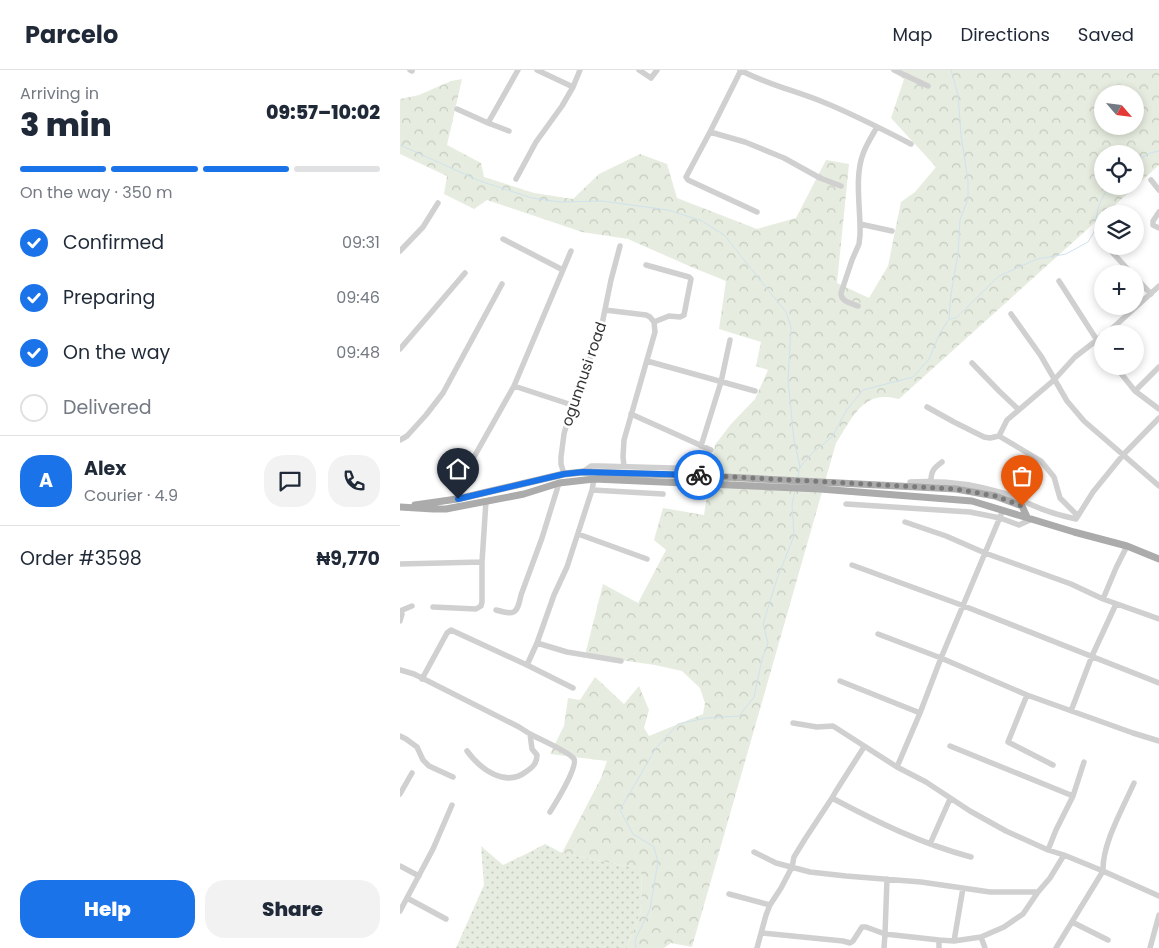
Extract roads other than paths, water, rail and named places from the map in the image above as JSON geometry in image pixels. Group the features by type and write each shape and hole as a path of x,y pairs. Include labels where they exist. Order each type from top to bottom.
{"main road":[{"path":"400,507 458,499 564,474 583,472 972,501 1127,546 1159,559"},
{"path":"400,507 446,509 524,494 559,483 594,479 650,478 956,489 995,496 1022,506 1029,518"}],"street":[{"path":"488,123 518,70"},
{"path":"537,70 573,87"},
{"path":"516,179 536,142 562,106 580,70"},
{"path":"639,70 651,78 657,70"},
{"path":"757,212 688,180 686,177 740,70 760,80 824,102 911,144"},
{"path":"894,70 928,86"},
{"path":"457,109 509,131"},
{"path":"858,306 843,300 841,293 859,244 859,174 861,160 877,127"},
{"path":"710,132 745,142 784,158 820,178 841,186"},
{"path":"1151,180 1159,190"},
{"path":"400,251 422,227 438,203"},
{"path":"1159,212 1153,221 1153,225 1159,228"},
{"path":"860,224 892,231"},
{"path":"504,239 563,270"},
{"name":"ogunnusi road","path":"564,474 561,456 564,434 572,405 601,329 620,246"},
{"path":"458,499 460,483 514,386 571,251"},
{"path":"1115,255 1124,265"},
{"path":"646,265 691,279 684,315 680,317 669,316 654,322"},
{"path":"400,350 465,273"},
{"path":"1059,281 1094,330"},
{"path":"400,440 407,436 443,393 502,284"},
{"path":"1144,286 1151,294"},
{"path":"1116,325 1159,286"},
{"path":"605,310 646,314 654,322 655,332 624,440 624,466"},
{"path":"1011,314 1041,356 1067,401 1084,421 1159,486"},
{"path":"701,446 721,382 730,340"},
{"path":"999,436 1007,420 1018,409 1054,380 1075,357 1094,343"},
{"path":"647,361 755,391"},
{"path":"972,363 1018,409"},
{"path":"1135,390 1159,367"},
{"path":"1122,375 1135,390 1159,409"},
{"path":"514,386 572,405"},
{"path":"927,406 984,437 999,436 1041,461 1054,477 1060,498 1078,516"},
{"path":"631,414 710,450"},
{"path":"910,482 931,481 997,491 1034,506 1075,519 1093,492 1123,454 1159,418"},
{"path":"931,481 931,473 934,467 942,462"},
{"path":"583,472 591,466 707,471"},
{"path":"527,665 566,568 594,479"},
{"path":"496,610 510,613 517,609 559,483"},
{"path":"592,490 663,494"},
{"path":"433,607 479,608 482,602 482,562 486,501"},
{"path":"846,504 970,512 1000,518 1019,525 1029,518"},
{"path":"897,767 1003,510"},
{"path":"905,522 946,536 985,553 1071,584 1116,604 1159,619"},
{"path":"578,534 647,559"},
{"path":"1103,598 1127,546"},
{"path":"400,564 482,562"},
{"path":"852,565 964,606 1159,683"},
{"path":"1071,711 1092,656 1116,604"},
{"path":"400,621 402,614 400,611 412,606"},
{"path":"422,679 446,633 451,630 573,688"},
{"path":"878,634 942,658 1027,695 1133,734 1159,741"},
{"path":"537,643 567,652 621,661"},
{"path":"400,670 414,674 570,754 575,763 561,794 550,812"},
{"path":"840,681 920,713"},
{"path":"1027,695 1008,742 1053,765"},
{"path":"793,723 817,727 833,726 864,747 1006,831 1159,896"},
{"path":"467,751 479,765 499,777 506,779 516,778 534,766 537,760 537,755 532,749 530,734"},
{"path":"400,736 416,747 428,766 453,777"},
{"path":"950,746 1072,796"},
{"path":"757,948 770,905 782,888 792,868 794,857 864,747"},
{"path":"1048,850 1072,796 1084,762"},
{"path":"400,794 412,772"},
{"path":"1056,948 1103,871 1108,840 1134,783"},
{"path":"832,798 876,821 930,844 971,857"},
{"path":"930,844 950,798"},
{"path":"400,911 437,841 452,805"},
{"path":"754,852 776,863 810,872 921,882 990,892 1038,892"},
{"path":"762,933 843,941 850,944 862,927 885,934 954,942 980,937 1004,927 1023,914 1050,878 1064,855"},
{"path":"400,866 419,876"},
{"path":"884,948 887,879"},
{"path":"954,942 963,888"},
{"path":"728,894 770,905"},
{"path":"407,898 446,919"},
{"path":"1150,948 1159,915"},
{"path":"1072,922 1108,940"},
{"path":"980,937 985,948"},
{"path":"939,940 939,948"}],"waterway":[{"path":"949,318 958,254 960,220 968,199 968,181 961,135 958,95 951,70"},
{"path":"400,145 480,181 532,198 560,202 602,201 668,210 702,221 724,235 786,312 791,327 788,380 794,440 800,467"},
{"path":"1144,156 1159,151"},
{"path":"798,477 800,467 813,452 832,437 846,411 863,390 913,377 929,359 940,333 949,319 956,318 999,276 1037,259 1066,254 1088,242 1094,232 1098,208 1104,195"},
{"path":"636,948 635,940 650,909 658,862 654,847 633,834 620,810 656,748 678,724 706,718 739,716 754,697 762,659 768,643 763,624 777,579 794,536 792,504 795,491"}]}
